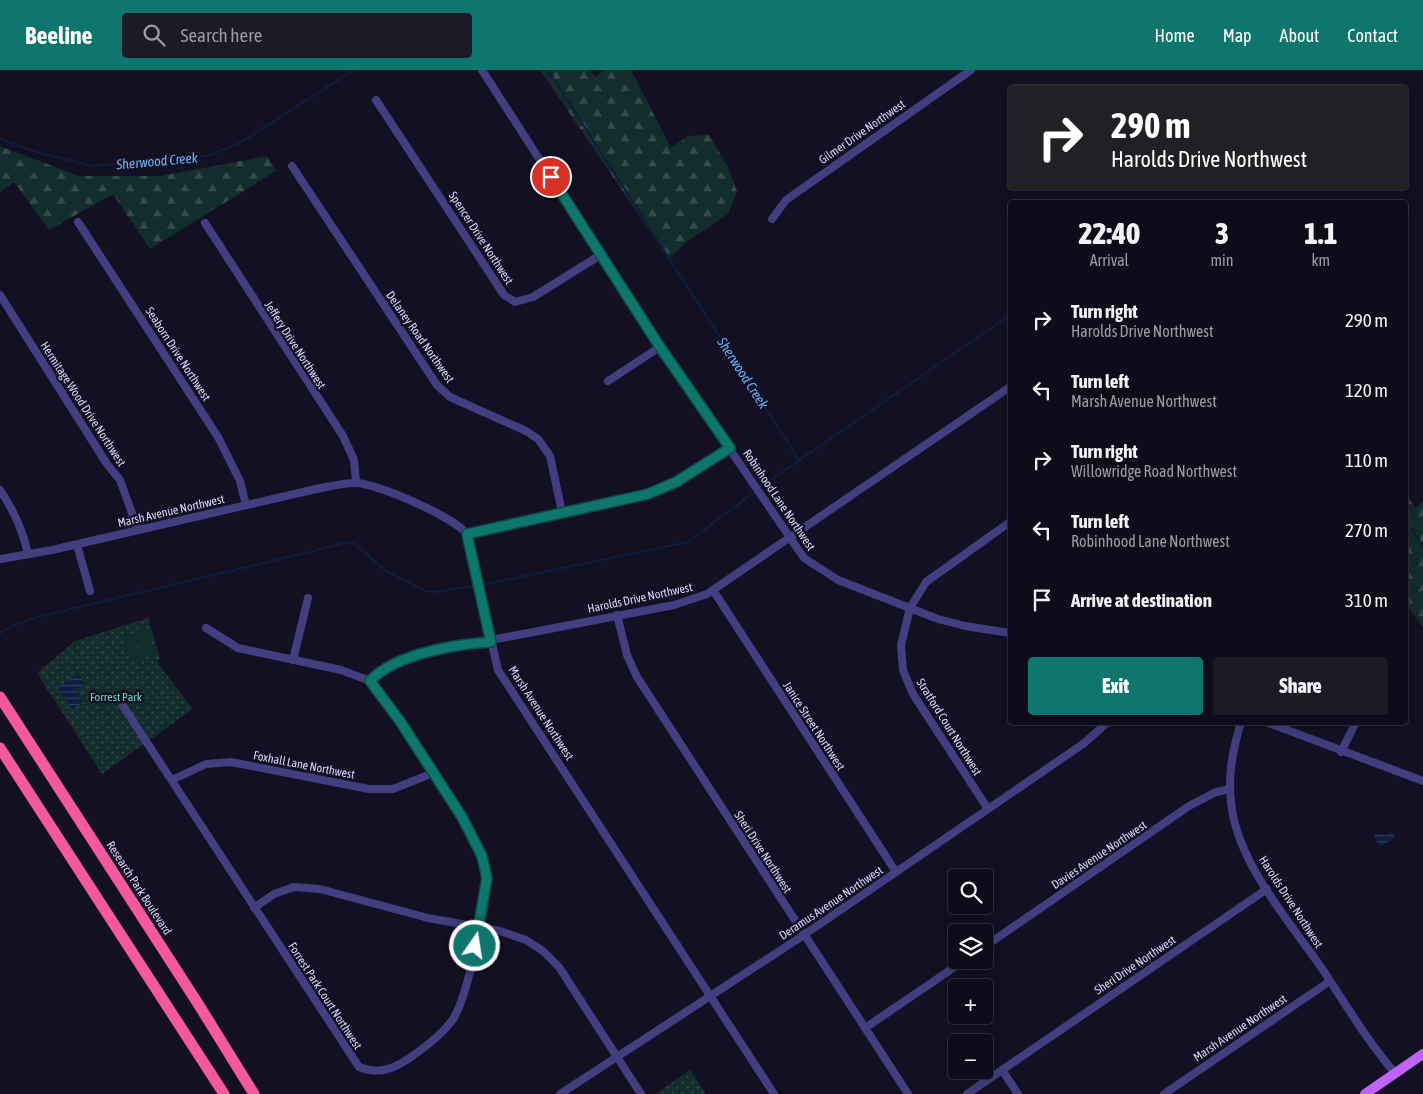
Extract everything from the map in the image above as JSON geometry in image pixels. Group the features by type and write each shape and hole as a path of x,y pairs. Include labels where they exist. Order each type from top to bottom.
{"highway":[{"name":"Research Park Boulevard","path":"0,697 197,1002 254,1094"},
{"path":"0,748 224,1094"}],"main road":[{"path":"1365,1094 1423,1054"}],"street":[{"name":"Robinhood Lane Northwest","path":"482,70 660,347 730,448 789,539 804,558 821,571 849,585 910,608 959,625 1008,633"},
{"name":"Gilmer Drive Northwest","path":"772,219 786,200 972,70"},
{"name":"Spencer Drive Northwest","path":"376,100 504,295 515,302 533,297 602,254"},
{"name":"Delaney Road Northwest","path":"292,166 437,385 450,398 526,431 538,439 550,456 562,512"},
{"name":"Seaborn Drive Northwest","path":"78,222 218,437 240,481 246,505"},
{"name":"Jeffery Drive Northwest","path":"205,224 343,436 354,460 356,482"},
{"name":"Hermitage Wood Drive Northwest","path":"0,295 107,464 120,480 138,530"},
{"path":"608,381 660,347"},
{"name":"Harolds Drive Northwest","path":"370,681 381,672 419,655 683,603 713,590 1008,388"},
{"path":"356,482 432,509 463,528 467,534 656,491 688,475 730,448"},
{"name":"Marsh Avenue Northwest","path":"1,559 77,545 246,505 356,482"},
{"path":"0,490 24,534 28,554"},
{"name":"Stratford Court Northwest","path":"988,809 913,694 905,678 901,645 910,608 921,588 932,576 1008,523"},
{"name":"Marsh Avenue Northwest","path":"467,534 498,670 774,1094"},
{"path":"77,545 90,591"},
{"name":"Janice Street Northwest","path":"713,590 896,872"},
{"path":"293,660 308,598"},
{"name":"Sheri Drive Northwest","path":"617,615 627,655 637,677 908,1094"},
{"path":"206,628 238,648 341,670 370,681"},
{"name":"Forrest Park Court Northwest","path":"123,706 349,1054 359,1067 369,1071 385,1072 404,1062 432,1042 453,1019 463,1001 479,927 487,878 482,856 462,817 400,721 370,681"},
{"name":"Deramus Avenue Northwest","path":"560,1094 804,935 1088,740 1105,725"},
{"name":"Harolds Drive Northwest","path":"1240,725 1231,760 1230,789 1238,834 1250,862 1395,1073"},
{"path":"1274,725 1423,782"},
{"path":"1341,752 1354,725"},
{"name":"Foxhall Lane Northwest","path":"172,780 206,764 231,762 369,789 393,789 433,773"},
{"name":"Davies Avenue Northwest","path":"993,941 1189,806 1216,792 1230,789"},
{"path":"254,908 274,894 294,887 320,889 428,918 500,931 526,940 543,951 559,967 642,1094"},
{"name":"Sheri Drive Northwest","path":"967,1094 1267,889"},
{"path":"865,1028 952,969"},
{"name":"Marsh Avenue Northwest","path":"1164,1094 1330,981"},
{"path":"1002,1070 1018,1094"}],"green space":[{"path":"540,70 590,70 595,77 604,70 631,70 671,148 688,136 709,135 729,169 737,192 728,214 685,243 669,259"},
{"path":"0,146 79,176 161,176 267,156 276,171 150,249 113,194 49,230 14,182 0,192"},
{"path":"1408,498 1416,508 1423,501 1423,628 1408,606"},
{"name":"Forrest Park","path":"148,618 160,658 157,662 193,709 102,774 37,673 75,641"},
{"path":"147,630 154,654 143,657 136,633"},
{"path":"133,634 141,658 130,662 122,637"},
{"path":"690,1070 706,1094 655,1094"}],"water":[{"path":"78,674 85,684 76,690 83,702 72,709 58,687"},
{"path":"1392,832 1395,837 1380,847 1374,837 1375,834 1386,835"}],"waterway":[{"name":"Sherwood Creek","path":"0,139 36,152 93,166 207,156 238,144 354,70"},
{"name":"Sherwood Creek","path":"548,70 799,460"},
{"name":"Sherwood Creek","path":"762,486 1008,316"},
{"path":"486,584 688,542 753,493"},
{"name":"Sherwood Creek","path":"1408,524 1423,546"},
{"path":"0,633 17,624 37,617 347,542 355,544 386,571 425,591 436,592 473,586"}],"route":[{"path":"475,946 487,878 482,856 475,839 462,817 400,721 370,681 387,668 419,655 481,642 491,642 467,534 488,527 648,494 676,482 730,448 660,347 551,177"}]}
